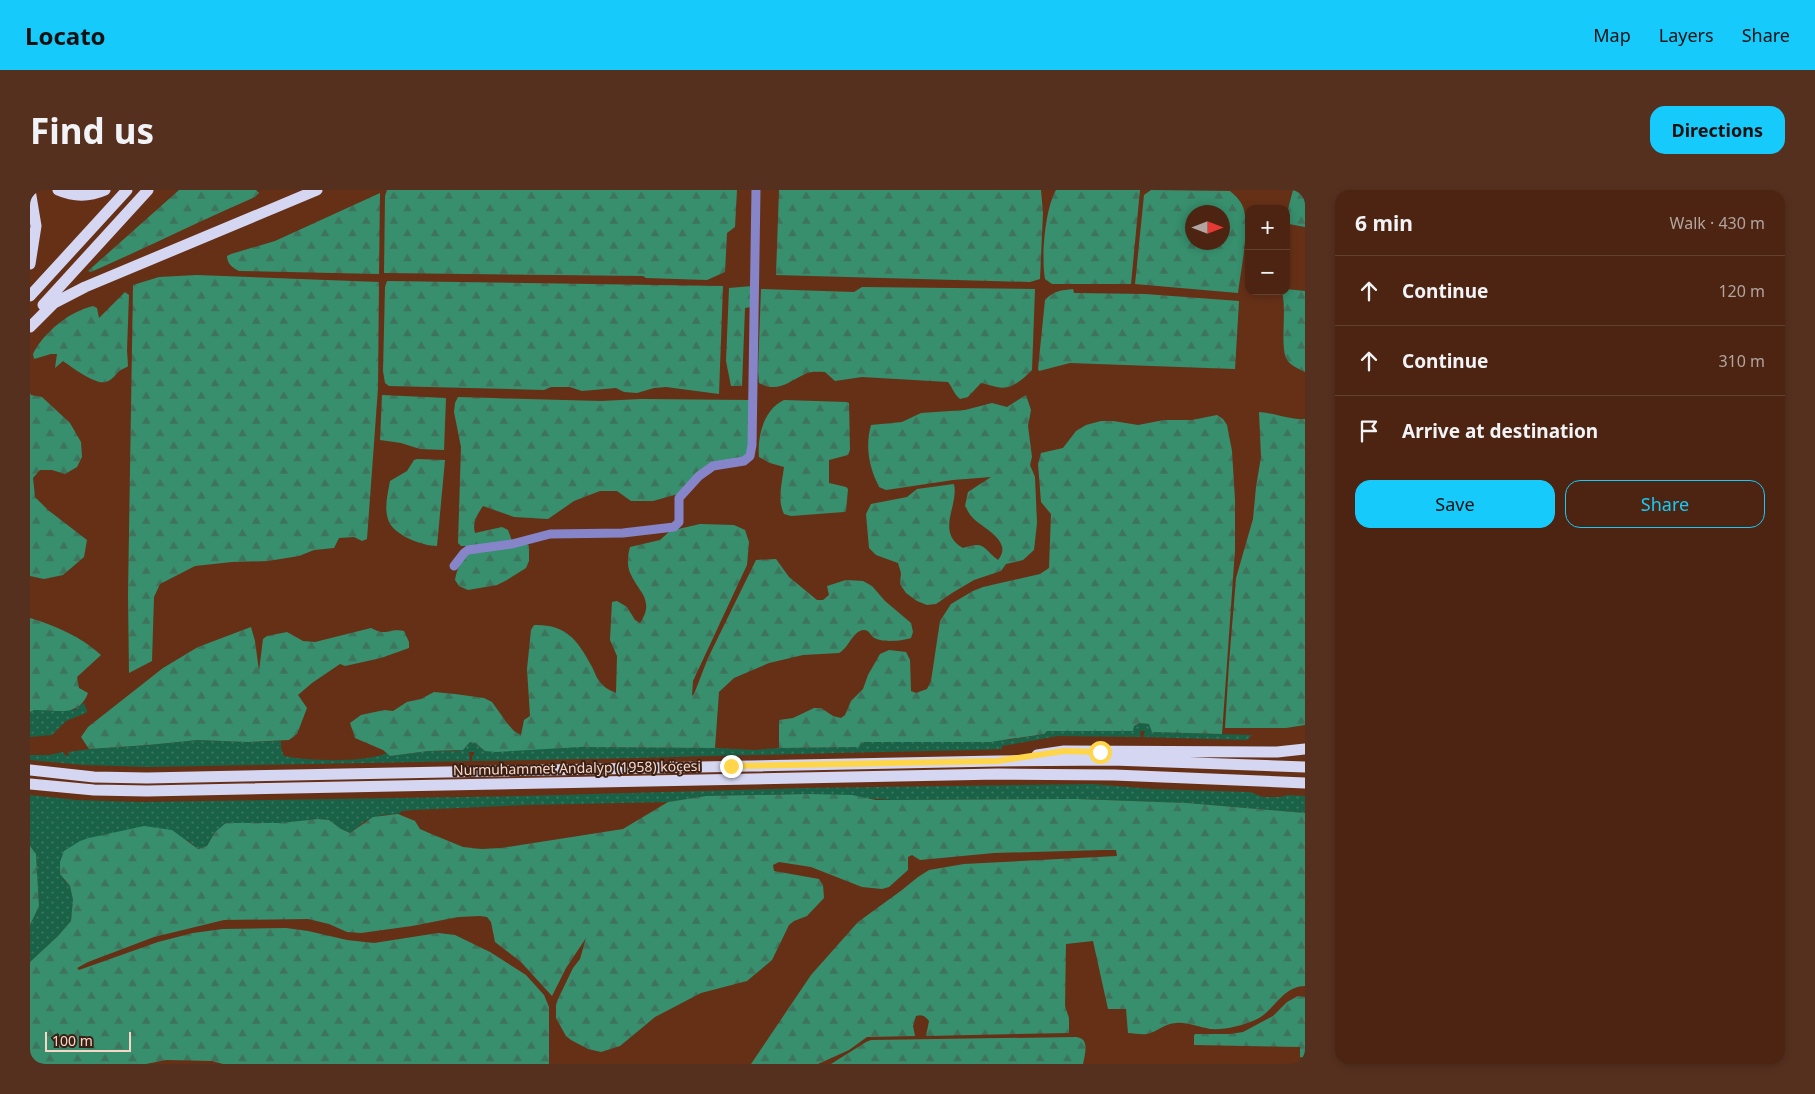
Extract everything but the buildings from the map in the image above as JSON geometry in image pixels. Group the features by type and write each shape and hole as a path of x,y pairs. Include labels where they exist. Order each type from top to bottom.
{"main road":[{"path":"30,190 36,226 30,264"},
{"path":"58,190 68,194 84,196 105,190"},
{"path":"30,296 127,190"},
{"path":"30,319 148,190"},
{"path":"30,327 54,302 85,287 317,190"},
{"path":"997,761 1064,751 1277,752 1305,749"},
{"name":"Nurmuhammet Andalyp (1958) köçesi","path":"30,770 94,777 147,778 997,761 1113,760 1305,767"},
{"name":"Nurmuhammet Andalyp (1958) köçesi","path":"30,784 94,790 147,791 1077,774 1239,779 1305,784"}],"street":[{"path":"454,566 468,550 512,544 543,535 624,533 674,527 679,522 679,498 699,476 713,466 744,461 750,456 752,445 756,190"}],"green space":[{"path":"179,190 256,190 259,193 255,197 112,263 91,272 88,271"},
{"path":"387,190 737,190 735,227 727,233 725,272 707,280 646,278 643,276 384,273 385,196"},
{"path":"779,190 1041,190 1043,213 1040,279 1030,282 776,275"},
{"path":"1056,190 1140,190 1131,284 1052,284 1045,279 1043,258 1045,233 1049,209"},
{"path":"1151,190 1230,191 1237,197 1242,204 1245,219 1244,251 1238,293 1135,284 1144,195"},
{"path":"1293,190 1305,190 1305,227 1290,224 1289,205"},
{"path":"380,193 379,274 239,271 228,261 227,256 231,254 275,241"},
{"path":"197,275 379,282 378,388 367,539 362,541 354,537 339,538 334,548 314,550 299,556 268,561 195,566 160,584 154,597 152,661 129,673 128,595 133,285 159,277"},
{"path":"387,281 723,286 719,394 666,387 637,393 624,392 616,388 582,391 570,387 551,387 544,390 389,386 385,383 383,371 385,287"},
{"path":"752,286 751,307 745,308 742,386 731,386 726,361 729,288"},
{"path":"862,287 1035,289 1032,370 1012,386 1002,388 981,383 968,397 960,399 948,382 862,377 835,381 825,372 807,373 777,387 759,383 761,289 854,292"},
{"path":"1073,289 1074,293 1145,294 1239,301 1235,369 1070,363 1039,371 1045,300 1054,293"},
{"path":"1290,289 1305,291 1305,372 1289,363 1284,352 1282,295 1290,295"},
{"path":"125,292 129,295 128,366 119,371 111,380 106,382 96,381 63,361 55,368 57,354 34,359 33,354 43,338 58,324 75,313 93,306 97,308 99,318"},
{"path":"30,393 31,395 42,397 70,423 81,442 82,457 77,467 65,474 52,470 40,470 33,478 35,497 48,510 87,540 84,557 63,575 44,579 30,576"},
{"path":"382,395 446,398 444,450 420,449 401,443 380,440"},
{"path":"1026,395 1031,410 1028,426 1032,457 1030,465 1035,477 1037,523 1034,550 1023,560 1006,564 1001,571 974,580 936,604 927,605 917,601 906,593 900,584 901,573 898,563 876,555 869,548 866,514 871,504 907,497 917,489 954,484 955,492 950,518 950,534 955,542 963,548 980,545 998,560 1002,553 999,541 972,517 965,506 968,492 991,477 953,480 886,490 879,487 869,457 868,441 871,425 902,422 921,413 965,410 992,403 1007,407"},
{"path":"458,397 601,401 641,399 749,400 750,447 744,459 723,461 678,494 653,501 631,501 617,491 600,491 574,501 548,519 514,517 483,506 475,522 475,533 502,527 508,530 512,541 486,546 461,546 458,543 461,447 454,412"},
{"path":"784,400 849,403 850,450 848,455 829,460 829,483 848,489 846,511 791,516 784,514 780,497 784,467 759,457 759,440 767,416 777,404"},
{"path":"1259,412 1305,419 1305,725 1286,728 1225,728 1236,578 1253,519 1261,457"},
{"path":"1217,415 1227,425 1232,451 1235,500 1235,550 1222,734 1152,732 1149,724 1140,723 1134,726 1133,731 1047,731 1044,734 990,742 862,742 859,747 779,748 779,720 793,718 814,708 821,708 833,716 841,718 845,715 851,701 863,689 868,675 880,654 889,650 906,652 910,660 911,691 916,693 927,689 931,681 940,621 951,604 983,587 1040,574 1049,568 1051,514 1041,502 1038,464 1041,453 1063,448 1076,431 1086,425 1101,421 1138,425 1164,420 1192,420"},
{"path":"414,460 445,460 437,546 416,542 402,535 395,530 388,519 386,510 390,481 407,471"},
{"path":"700,524 734,525 745,530 749,542 747,565 693,681 692,696 708,658 756,560 776,559 789,577 817,600 823,600 829,595 827,586 846,580 863,581 872,586 885,601 911,623 913,632 911,638 886,641 876,639 868,631 864,630 856,633 839,653 803,655 769,663 734,678 719,692 715,748 580,747 496,752 485,751 475,743 470,742 463,750 428,751 390,756 383,750 355,738 350,723 361,715 384,710 393,711 407,702 421,699 434,692 484,698 492,702 514,731 521,735 524,720 530,716 527,669 531,630 534,625 554,627 569,635 581,648 601,683 607,689 616,693 617,656 610,640 612,602 617,601 627,607 635,620 640,623 646,608 644,596 629,570 628,558 630,547 660,540 670,531"},
{"path":"527,544 529,546 529,561 526,568 497,585 468,590 459,586 455,580 460,565 470,553"},
{"path":"30,618 67,632 85,642 101,655 77,677 79,688 88,693 84,701 72,710 34,710 30,712"},
{"path":"251,627 259,671 263,639 267,636 287,632 303,641 315,642 371,628 381,632 404,631 409,642 409,648 381,658 345,666 340,664 312,683 298,695 307,708 297,734 289,740 248,742 198,740 89,749 81,737 88,727 163,668 198,647"},
{"path":"84,703 86,713 66,721 52,735 30,737 30,712 33,710 74,710"},
{"path":"1140,723 1149,724 1153,732 1252,735 1247,740 1143,737 1145,731 1140,731 1141,737 1058,736 1002,746 1002,749 598,759 472,761 474,752 469,752 470,761 148,767 84,765 30,760 30,755 49,755 63,752 66,756 69,755 68,752 89,749 198,740 281,741 284,756 336,760 351,760 387,753 390,756 428,751 458,751 465,748 470,742 475,743 485,751 580,747 754,750 858,747 862,742 1008,740 1044,734 1047,731 1132,731 1134,726"},
{"path":"1092,784 1153,789 1250,792 1263,797 1305,796 1305,813 1187,803 1077,799 893,800 808,794 706,796 668,802 413,810 402,811 398,814 382,815 365,821 350,833 329,820 318,819 215,832 207,846 198,849 187,840 63,879 70,886 73,900 71,921 30,962 30,925 39,906 36,854 30,846 30,795 77,800 140,802"},
{"path":"852,795 876,800 1077,799 1187,803 1305,813 1305,986 1290,990 1262,1016 1239,1026 1210,1029 1176,1023 1168,1024 1147,1034 1128,1033 1126,1009 1108,1009 1093,941 1066,944 1065,1006 1069,1018 1069,1033 926,1036 929,1021 920,1015 916,1016 913,1026 915,1036 867,1037 849,1050 818,1064 751,1064 811,975 858,922 929,870 964,864 1117,856 1116,850 994,853 920,860 912,855 908,857 908,870 889,887 882,889 862,887 811,867 779,862 773,865 774,871 819,879 823,885 824,898 807,916 789,925 772,960 747,981 701,993 655,1017 620,1046 601,1052 588,1049 571,1040 566,1036 556,1018 558,999 573,968 580,959 586,938 566,968 552,996 521,962 495,942 491,922 487,917 458,917 361,933 347,932 329,924 308,919 224,920 154,937 77,968 79,970 158,942 193,933 223,929 286,928 347,940 374,943 438,933 455,935 490,952 526,975 544,995 549,1007 549,1064 223,1064 212,1061 166,1060 146,1064 30,1064 30,962 71,921 73,900 70,886 60,874 60,862 64,851 80,841 144,826 172,830 198,849 207,846 215,832 226,823 281,823 318,819 329,820 350,833 373,817 398,814 415,821 420,829 463,847 501,848 623,829 668,802 706,796"},
{"path":"30,846 36,854 39,906 30,925"},
{"path":"1298,996 1305,997 1305,1058 1300,1057 1300,1047 1194,1045 1195,1034 1243,1032 1273,1016 1287,1002"},
{"path":"1076,1037 1085,1043 1083,1064 831,1064 871,1040"}],"route":[{"path":"731,766 997,761 1064,751 1100,752"}]}
